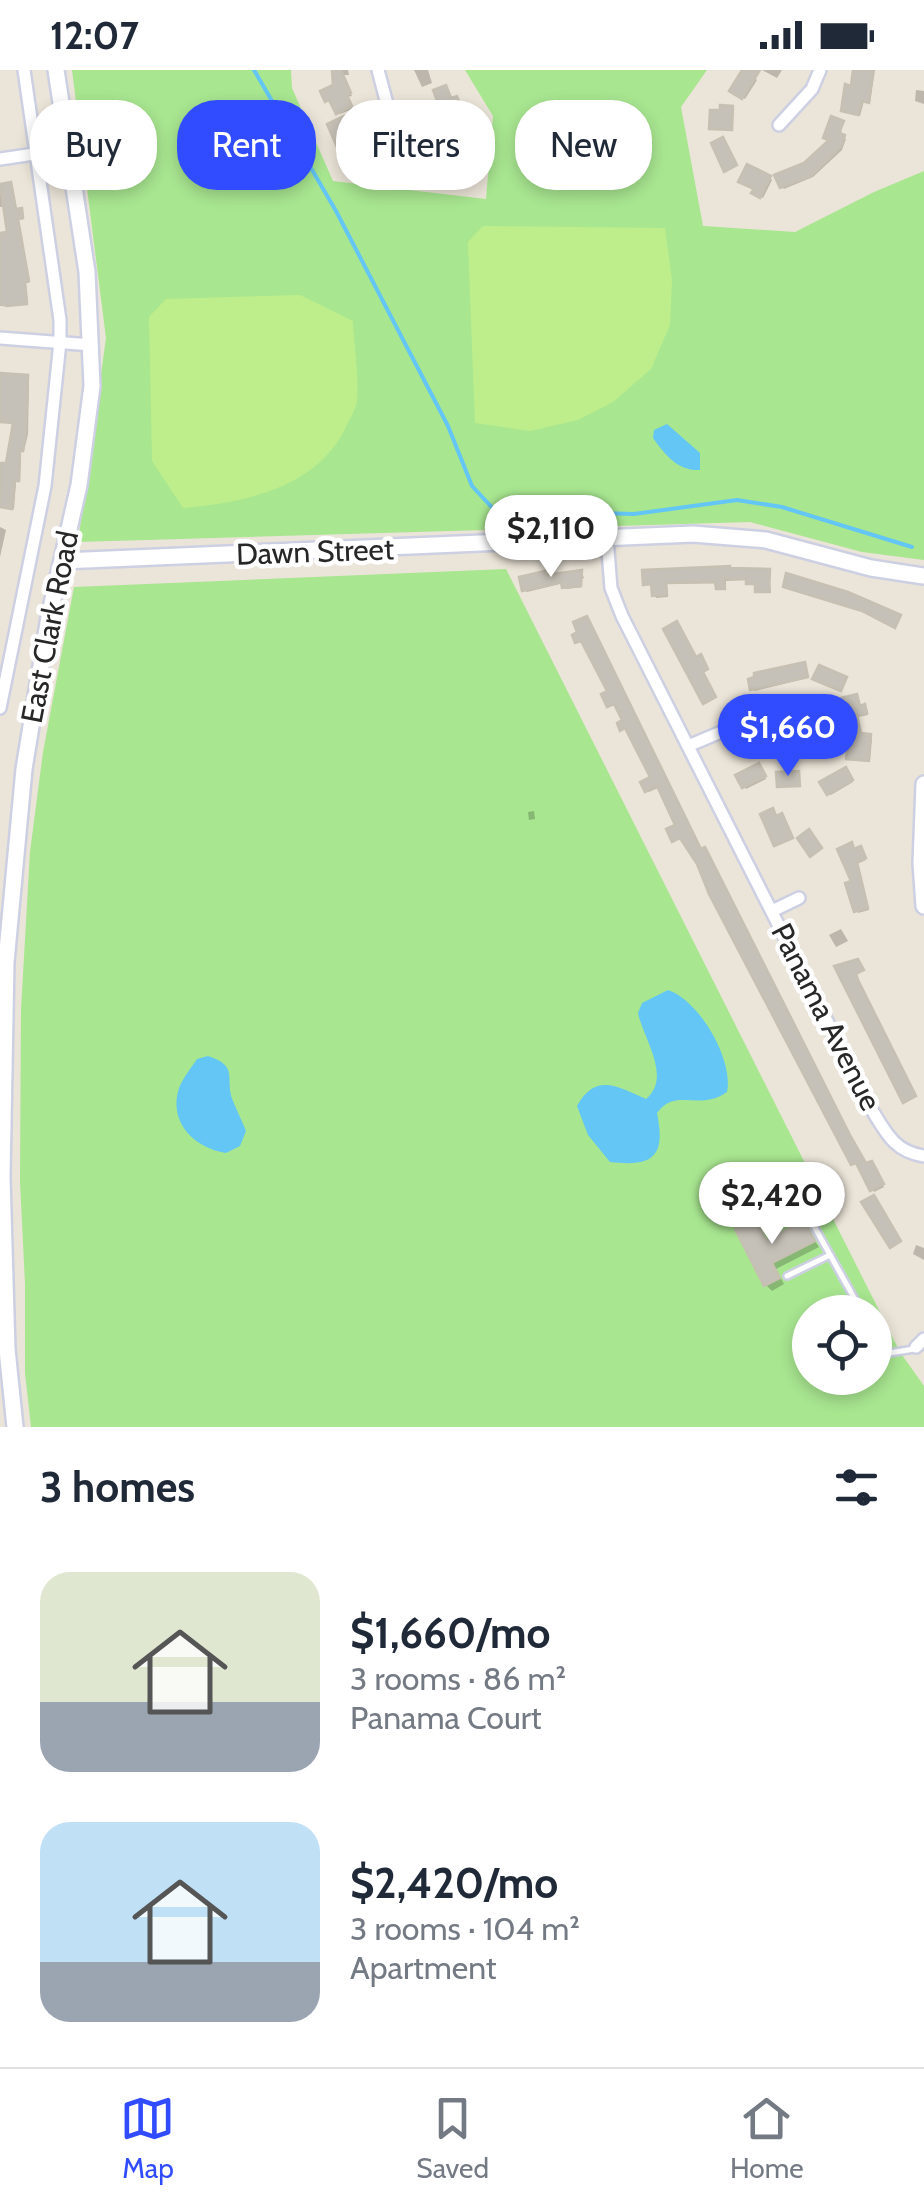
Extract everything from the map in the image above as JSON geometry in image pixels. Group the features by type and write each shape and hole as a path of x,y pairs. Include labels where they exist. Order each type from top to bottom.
{"main road":[{"name":"East Clark Road","path":"56,70 61,100"},
{"name":"East Clark Road","path":"15,1427 6,1349 1,1178 7,848 88,429 92,345 87,272 74,190"},
{"name":"Dawn Street","path":"62,561 693,534 766,540 871,568 924,576"},
{"path":"924,784 924,906"}],"street":[{"path":"24,70 30,120"},
{"path":"378,70 387,100"},
{"path":"779,125 812,89 820,70"},
{"path":"0,160 30,155"},
{"path":"0,708 45,486 60,342 40,190"},
{"path":"0,338 92,345"},
{"name":"Panama Avenue","path":"606,539 611,588 872,1110 892,1142 908,1154 924,1156"},
{"path":"688,746 740,724 796,723"},
{"name":"Panama Avenue","path":"772,911 799,898"}],"lane":[{"path":"732,1220 770,1199 792,1201 805,1210 852,1295"},
{"path":"788,1276 830,1255"},
{"path":"892,1353 906,1352 920,1343"}],"green space":[{"path":"72,70 291,70 297,100 177,100 177,190 316,190 316,142 336,181 336,190 410,190 486,199 487,190 495,190 495,100 483,100 465,70 707,70 681,107 703,226 795,232 924,171 924,560 862,552 750,522 78,542 106,338 87,190 157,190 157,100 76,100"},
{"path":"483,226 665,228 672,280 670,325 651,369 613,402 578,420 530,431 475,423 468,242"},
{"path":"300,295 353,321 357,400 345,429 316,466 297,479 230,502 183,508 152,461 149,317 166,299"},
{"path":"506,569 871,1295 792,1295 792,1395 892,1395 892,1336 924,1386 924,1427 31,1427 25,1373 20,1181 21,1009 30,852 43,752 74,587"}],"water":[{"path":"667,424 700,453 700,470 679,465 653,438 654,430"},
{"path":"668,990 691,1006 712,1033 725,1064 727,1092 716,1098 664,1105 657,1113 660,1140 653,1156 637,1163 610,1162 588,1135 577,1106 592,1089 608,1085 646,1099 657,1080 656,1069 638,1013 642,1003"},
{"path":"208,1056 228,1069 233,1101 246,1131 240,1146 226,1153 194,1139 177,1112 179,1088 197,1059"}],"building":[{"path":"332,70 341,70 351,93 347,95 349,100 336,100 336,114 320,91 333,85"},
{"path":"742,70 760,70 742,99 729,91"},
{"path":"853,70 873,70 869,103 862,101 858,115 841,111 845,84 851,86"},
{"path":"446,85 451,98 457,96 458,100 437,100 433,90"},
{"path":"720,105 733,106 732,130 709,129 710,110 720,110"},
{"path":"831,116 844,121 839,133 845,135 841,147 811,176 780,188 774,175 804,163 829,140 823,138"},
{"path":"336,120 336,145 327,124"},
{"path":"723,137 737,165 724,172 711,143"},
{"path":"747,164 771,176 760,198 751,193 754,189 738,182"},
{"path":"11,182 16,209 22,208 23,218 18,219 29,281 25,282 27,304 7,306 0,304 0,233 7,232 0,184"},
{"path":"0,373 28,375 26,431 12,509 0,507 1,463 6,463 13,423 0,422"},
{"path":"730,566 770,569 769,592 755,592 755,584 746,584 746,579 724,579 725,589 716,589 715,582 666,583 667,595 652,596 651,584 643,585 642,570"},
{"path":"582,570 581,586 562,588 561,582 522,591 519,577 545,571 546,575"},
{"path":"786,573 848,592 901,615 895,628 862,611 783,587"},
{"path":"587,616 701,849 705,847 850,1135 866,1163 872,1161 884,1184 870,1191 856,1163 851,1165 697,864 680,838 672,842 666,829 675,825 657,786 645,792 640,782 650,777 625,728 620,731 617,723 622,720 614,704 607,707 601,694 607,691 581,641 575,643 572,635 577,632 573,622"},
{"path":"677,621 696,657 701,654 708,669 703,672 716,697 703,704 663,629"},
{"path":"805,662 808,677 750,690 748,679 754,673"},
{"path":"819,665 847,677 841,691 812,679"},
{"path":"857,694 867,713 857,715 861,733 871,734 868,761 846,759 849,732 841,698"},
{"path":"759,763 766,776 742,788 735,775"},
{"path":"846,767 853,780 827,795 819,782"},
{"path":"799,771 800,786 777,787 776,772"},
{"path":"773,808 776,816 782,813 793,838 774,846 760,814"},
{"path":"809,829 822,848 810,857 797,838"},
{"path":"852,842 854,849 861,846 866,858 857,862 868,908 854,912 845,883 851,881 837,849"},
{"path":"858,959 864,970 856,974 858,980 916,1096 903,1103 834,966"},
{"path":"874,1195 901,1241 890,1248 861,1202"},
{"path":"755,1219 766,1240 804,1221 815,1241 772,1263 780,1278 764,1286 735,1229"}],"waterway":[{"path":"254,70 336,211 448,426 472,486 500,516 531,519 634,514 737,500 782,507 912,547"}]}
